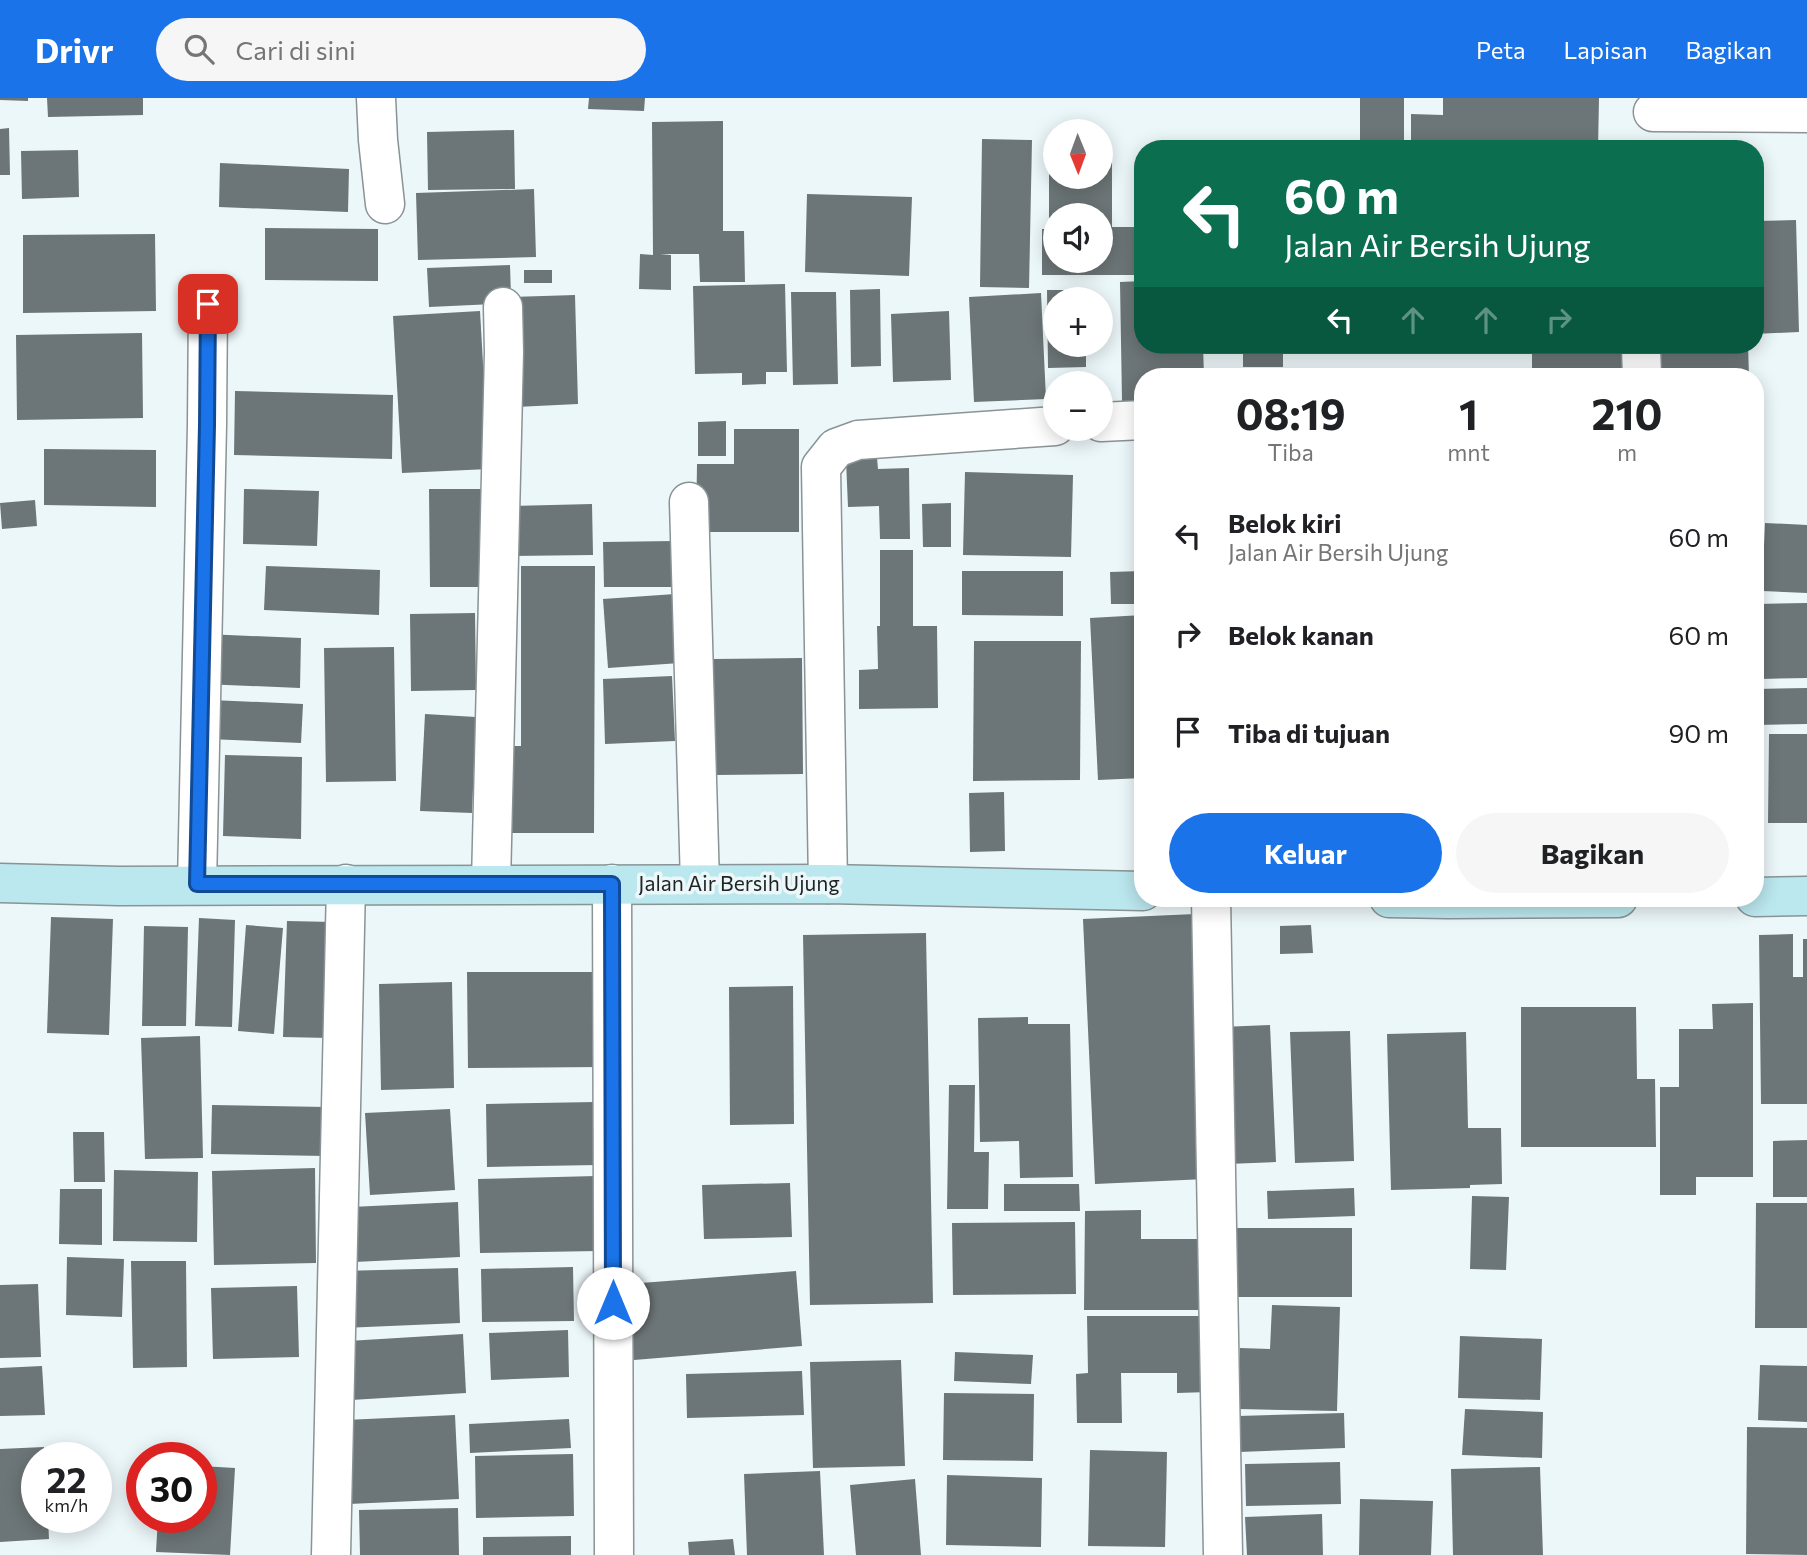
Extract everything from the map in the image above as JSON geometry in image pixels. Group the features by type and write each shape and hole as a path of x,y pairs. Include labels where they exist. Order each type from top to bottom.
{"street":[{"path":"376,98 385,204"},
{"path":"1653,112 1807,113"},
{"path":"197,884 208,304"},
{"path":"491,884 503,307"},
{"path":"1113,421 1134,420"},
{"path":"828,884 821,467 836,448 858,440 1043,427"},
{"path":"689,502 700,884"},
{"name":"Jalan Air Bersih Ujung","path":"0,883 119,886 828,884 1134,891"},
{"path":"331,1555 346,884"},
{"path":"612,884 614,1555"},
{"path":"1764,897 1807,897"},
{"path":"1212,907 1223,1555"}],"building":[{"path":"28,98 28,101 0,100"},
{"path":"47,98 143,98 143,115 48,117"},
{"path":"589,98 645,98 644,111 588,109"},
{"path":"1360,98 1404,98 1404,140 1360,140"},
{"path":"1443,98 1599,98 1598,140 1411,140 1411,114 1443,115"},
{"path":"723,121 723,231 744,231 745,282 700,282 699,254 660,254 671,255 671,290 639,289 640,254 653,255 652,122"},
{"path":"9,128 10,175 0,175 0,129"},
{"path":"514,130 515,189 428,190 427,132"},
{"path":"982,139 1032,140 1029,288 980,287"},
{"path":"78,150 79,197 22,199 21,151"},
{"path":"220,163 349,169 348,212 219,207"},
{"path":"534,189 536,257 418,260 416,193"},
{"path":"1049,189 1112,189 1112,203 1049,203"},
{"path":"807,194 912,197 909,276 805,272"},
{"path":"1796,220 1799,332 1764,334 1764,221"},
{"path":"1113,227 1134,227 1134,275 1042,275 1042,229 1043,273 1113,273"},
{"path":"265,228 378,229 378,281 265,280"},
{"path":"155,234 156,311 23,313 23,235"},
{"path":"510,265 511,297 575,295 578,404 516,407 513,303 429,307 427,268"},
{"path":"524,270 552,270 552,283 524,283"},
{"path":"1134,281 1134,354 1203,354 1204,368 1134,368 1134,401 1122,401 1120,282"},
{"path":"785,284 787,372 766,372 766,384 742,385 742,373 695,374 693,286"},
{"path":"880,289 881,366 851,367 850,290"},
{"path":"791,292 836,292 838,384 793,385"},
{"path":"1041,293 1045,371 1043,399 974,402 969,297"},
{"path":"480,311 489,469 402,473 393,316"},
{"path":"949,311 951,380 893,382 891,314"},
{"path":"142,333 143,418 17,420 16,335"},
{"path":"1243,354 1283,354 1283,367 1243,367"},
{"path":"1532,354 1622,354 1623,368 1532,368"},
{"path":"1650,354 1748,354 1749,368 1651,368"},
{"path":"1048,357 1086,357 1086,367 1048,368"},
{"path":"235,391 393,395 392,459 234,455"},
{"path":"726,421 726,456 698,456 698,422"},
{"path":"734,429 799,429 799,532 696,532 697,464 734,464"},
{"path":"44,449 156,450 156,507 44,505"},
{"path":"877,458 878,469 909,468 910,539 880,539 879,506 848,507 846,460"},
{"path":"965,472 1073,475 1071,557 963,555"},
{"path":"244,489 319,491 317,546 243,544"},
{"path":"429,489 493,489 493,587 430,587"},
{"path":"35,500 37,526 2,529 0,503"},
{"path":"951,503 951,547 923,547 922,504"},
{"path":"592,504 593,555 512,556 511,506"},
{"path":"1765,523 1807,525 1807,593 1764,591"},
{"path":"674,541 675,587 604,587 603,542"},
{"path":"880,550 913,550 913,626 937,626 938,708 859,709 859,670 878,669"},
{"path":"266,566 380,570 379,615 264,610"},
{"path":"521,566 595,566 594,833 510,833 510,746 521,746"},
{"path":"962,571 1063,571 1063,616 962,615"},
{"path":"1134,571 1134,604 1111,604 1110,572"},
{"path":"675,594 680,663 608,668 603,599"},
{"path":"1807,603 1807,678 1764,679 1764,604"},
{"path":"475,613 476,690 411,691 410,614"},
{"path":"1134,616 1134,778 1098,780 1090,618"},
{"path":"205,634 301,638 300,688 203,684"},
{"path":"974,641 1081,641 1080,780 973,781"},
{"path":"394,647 396,781 326,782 324,648"},
{"path":"802,658 803,774 714,775 713,659"},
{"path":"672,676 675,741 605,744 603,679"},
{"path":"1807,688 1807,724 1764,725 1764,689"},
{"path":"211,700 303,704 301,743 209,739"},
{"path":"425,714 476,717 472,813 420,811"},
{"path":"1769,734 1807,734 1807,823 1768,823"},
{"path":"225,755 302,757 301,839 223,836"},
{"path":"1004,792 1005,851 970,852 969,793"},
{"path":"1195,914 1206,1179 1095,1184 1083,919"},
{"path":"51,917 113,919 109,1035 47,1033"},
{"path":"199,918 235,920 232,1027 195,1026"},
{"path":"287,921 334,922 330,1038 283,1037"},
{"path":"246,925 283,928 274,1034 238,1031"},
{"path":"1311,925 1313,953 1280,954 1280,926"},
{"path":"144,926 188,927 186,1026 142,1026"},
{"path":"926,933 933,1303 810,1305 803,935"},
{"path":"1793,934 1793,977 1803,977 1803,939 1807,939 1807,1104 1761,1104 1759,935"},
{"path":"467,972 600,972 600,1067 468,1068"},
{"path":"452,982 454,1088 381,1090 379,984"},
{"path":"793,986 794,1124 730,1125 729,987"},
{"path":"1753,1003 1753,1177 1696,1177 1696,1195 1660,1195 1660,1087 1679,1087 1679,1029 1713,1029 1712,1004"},
{"path":"1521,1007 1636,1007 1637,1079 1655,1079 1656,1147 1521,1147"},
{"path":"1028,1017 1028,1024 1070,1024 1073,1177 1020,1178 1019,1141 980,1142 978,1018"},
{"path":"1270,1025 1276,1162 1227,1164 1221,1027"},
{"path":"1350,1031 1354,1161 1295,1163 1290,1032"},
{"path":"1466,1032 1468,1128 1501,1128 1502,1184 1470,1185 1470,1188 1391,1190 1387,1034"},
{"path":"200,1036 203,1158 145,1159 141,1038"},
{"path":"949,1085 975,1085 974,1152 989,1152 988,1209 947,1209"},
{"path":"596,1102 598,1165 487,1167 486,1104"},
{"path":"212,1105 327,1107 326,1156 211,1154"},
{"path":"450,1109 455,1190 370,1195 365,1113"},
{"path":"73,1132 104,1132 105,1182 74,1182"},
{"path":"1807,1140 1807,1197 1773,1197 1773,1141"},
{"path":"315,1168 316,1263 214,1265 212,1171"},
{"path":"114,1170 198,1172 197,1242 113,1241"},
{"path":"596,1176 598,1251 480,1253 478,1179"},
{"path":"790,1183 792,1237 704,1239 702,1185"},
{"path":"1004,1184 1079,1184 1080,1211 1004,1211"},
{"path":"1354,1188 1355,1216 1268,1219 1267,1191"},
{"path":"60,1189 102,1189 102,1245 59,1244"},
{"path":"1472,1196 1509,1197 1506,1270 1470,1269"},
{"path":"458,1202 460,1257 354,1262 351,1207"},
{"path":"1756,1203 1807,1203 1807,1328 1755,1328"},
{"path":"1141,1210 1141,1239 1208,1239 1208,1310 1084,1310 1085,1211"},
{"path":"1075,1222 1076,1294 953,1295 952,1223"},
{"path":"1231,1228 1352,1228 1352,1297 1230,1297"},
{"path":"67,1257 124,1259 122,1317 66,1315"},
{"path":"131,1261 186,1261 187,1367 133,1368"},
{"path":"573,1267 574,1321 482,1322 481,1269"},
{"path":"458,1268 460,1323 343,1328 341,1271"},
{"path":"796,1271 802,1346 634,1360 628,1284"},
{"path":"38,1284 41,1357 0,1358 0,1285"},
{"path":"297,1286 299,1357 213,1359 211,1288"},
{"path":"1272,1305 1340,1307 1337,1411 1239,1409 1240,1348 1270,1349"},
{"path":"1087,1316 1208,1316 1209,1392 1177,1393 1177,1373 1121,1373 1122,1423 1077,1423 1076,1374 1088,1373"},
{"path":"568,1330 569,1377 491,1380 489,1333"},
{"path":"463,1334 466,1393 351,1400 348,1341"},
{"path":"1460,1336 1542,1339 1540,1400 1458,1398"},
{"path":"955,1352 1033,1355 1031,1384 954,1381"},
{"path":"901,1360 905,1466 813,1468 810,1362"},
{"path":"1760,1365 1807,1366 1807,1422 1758,1420"},
{"path":"42,1366 45,1415 0,1416 0,1368"},
{"path":"802,1371 804,1415 687,1418 686,1374"},
{"path":"944,1393 1034,1394 1033,1461 943,1460"},
{"path":"1465,1409 1543,1412 1542,1458 1462,1455"},
{"path":"1344,1413 1345,1448 1239,1452 1238,1416"},
{"path":"455,1415 459,1499 349,1504 345,1420"},
{"path":"569,1419 571,1448 470,1453 469,1424"},
{"path":"1747,1427 1807,1428 1807,1555 1746,1554"},
{"path":"21,1448 21,1533 49,1533 49,1539 0,1542 0,1449"},
{"path":"1090,1450 1167,1452 1165,1547 1088,1546"},
{"path":"573,1454 574,1516 476,1518 475,1456"},
{"path":"1340,1462 1341,1504 1246,1506 1245,1464"},
{"path":"217,1467 235,1468 230,1555 156,1552 157,1533 217,1533"},
{"path":"1540,1467 1543,1555 1453,1555 1451,1469"},
{"path":"820,1471 824,1555 747,1555 744,1474"},
{"path":"947,1475 1042,1478 1041,1547 946,1545"},
{"path":"915,1479 921,1555 856,1555 850,1485"},
{"path":"1360,1499 1433,1501 1431,1555 1359,1555"},
{"path":"458,1508 459,1555 360,1555 359,1510"},
{"path":"1322,1514 1323,1555 1247,1555 1245,1517"},
{"path":"571,1536 571,1555 483,1555 483,1537"},
{"path":"733,1539 735,1555 689,1555 688,1542"}],"route":[{"path":"208,304 197,884 612,884 613,1303"}]}
